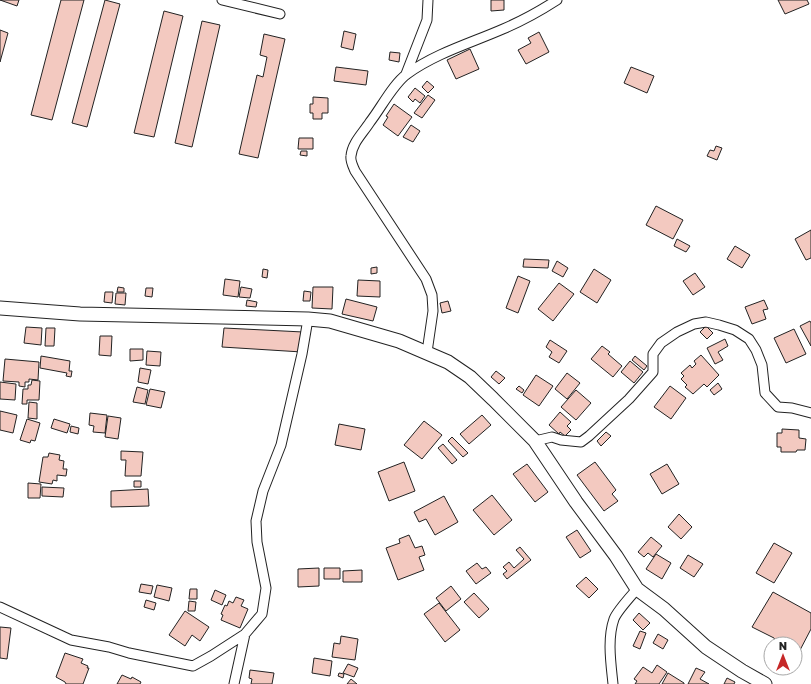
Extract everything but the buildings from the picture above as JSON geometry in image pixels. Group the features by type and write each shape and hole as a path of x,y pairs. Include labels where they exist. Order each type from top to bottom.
{"street":[{"path":"222,0 280,14"},
{"path":"406,74 427,20 428,0"},
{"path":"427,352 433,311 432,295 426,279 355,171 350,158 354,144 382,107 393,87 406,74 434,58 471,41 503,29 557,0"},
{"path":"0,308 80,314 308,319 330,321 399,341 448,362 470,378 535,441 576,502 616,556 636,589 664,609 706,647 742,671 765,684"},
{"path":"0,607 71,640 193,666 245,634 262,614 266,588 257,542 256,521 263,491 281,445 302,354 308,319"},
{"path":"535,441 552,437 561,440 581,442 590,436 629,399 653,372 653,354 661,343 677,332 694,324 706,322 735,330 749,339 756,350 762,365 765,393 778,407 792,408 811,413"},
{"path":"613,684 611,652 614,618 636,589"},
{"path":"234,684 245,634"}]}
